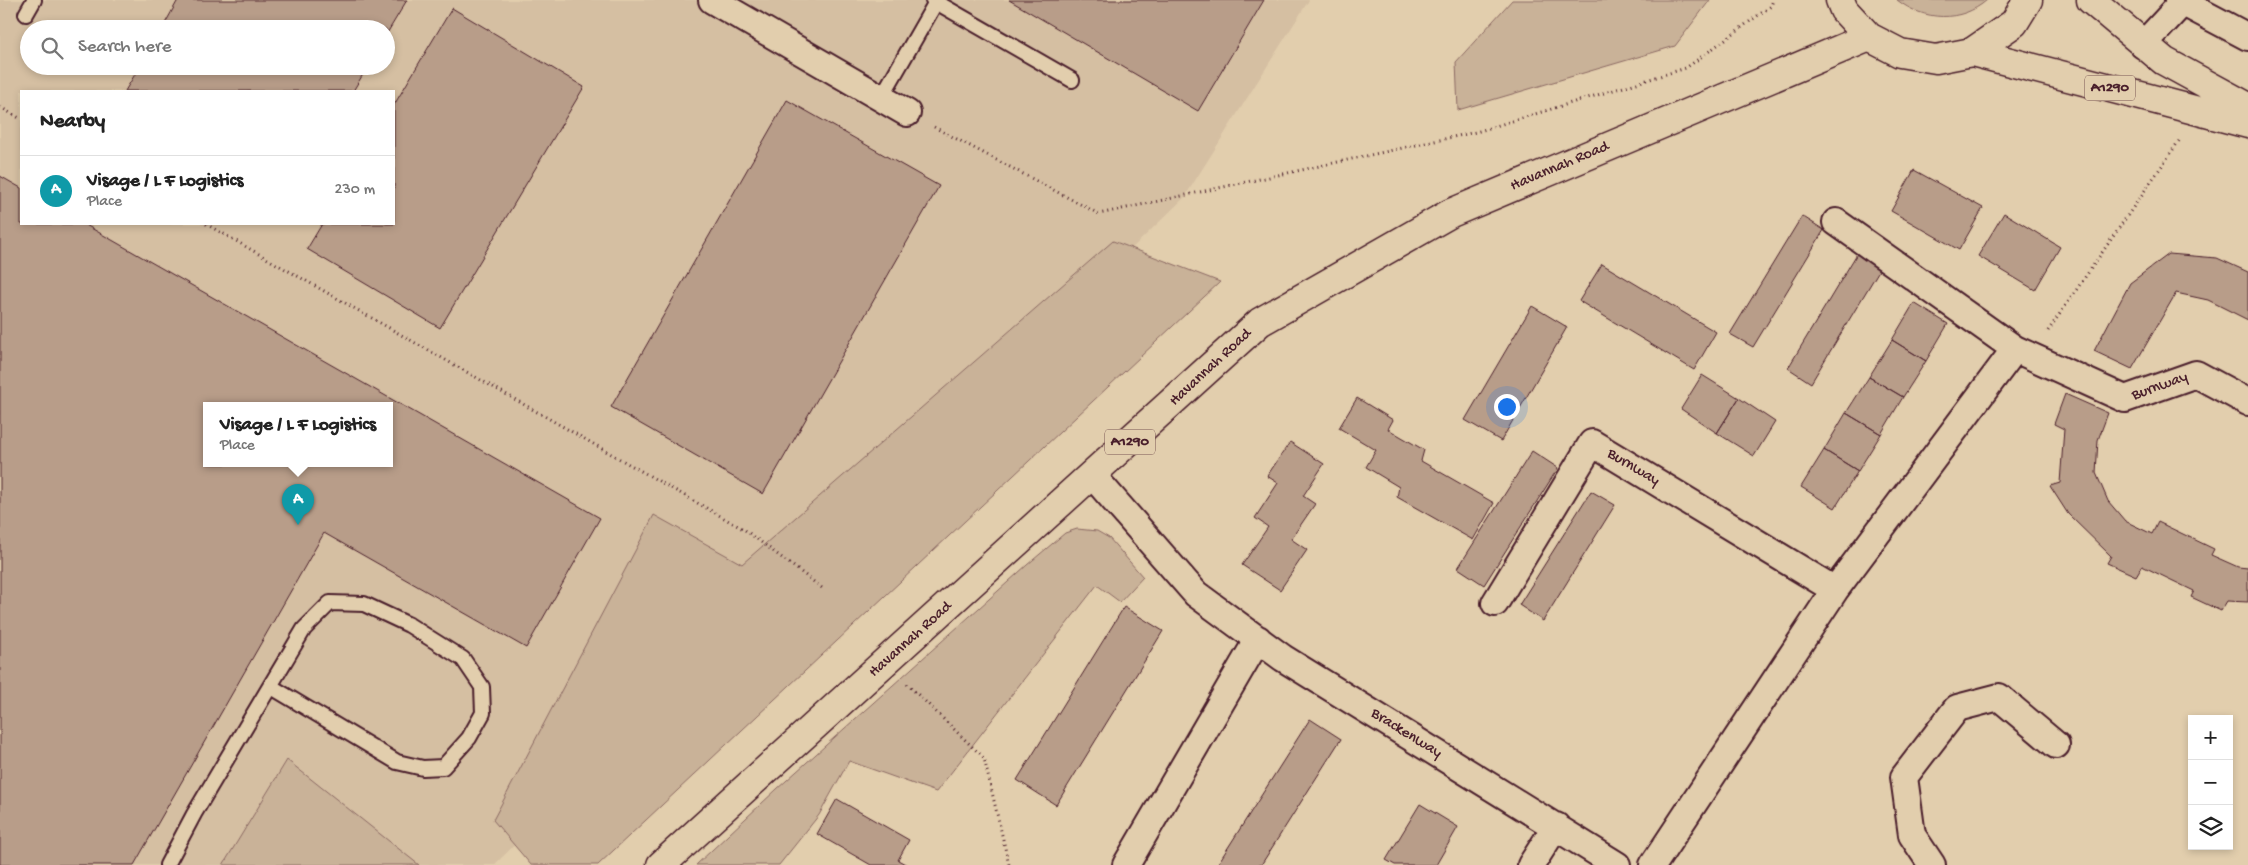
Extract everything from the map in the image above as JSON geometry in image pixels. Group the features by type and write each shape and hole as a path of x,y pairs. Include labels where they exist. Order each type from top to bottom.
{"main road":[{"name":"A1290","path":"1840,0 1844,10 1869,37 1900,53 1936,59 1972,52 2014,23 2028,0"},
{"path":"2092,0 2164,61 2248,106"},
{"name":"Havannah Road","path":"661,865 1093,476 1260,322 1452,212 1869,37"},
{"name":"A1290","path":"1972,52 2248,124"}],"street":[{"path":"712,0 907,113"},
{"path":"2143,45 2180,1 2248,37"},
{"name":"Burnway","path":"1836,222 2023,353 2125,399 2196,374 2248,402"},
{"path":"1653,865 1835,590 2023,353"},
{"name":"Burnway","path":"1495,603 1592,443 1835,590"},
{"name":"Brackenway","path":"1093,476 1196,594 1284,658 1617,865"},
{"path":"1126,865 1258,639"},
{"path":"1932,865 1912,835 1904,777 1957,708 1999,697 2056,745"},
{"path":"1531,865 1556,826"}],"lane":[{"path":"26,14 34,0"},
{"path":"881,98 934,1 1072,80"},
{"path":"166,865 194,814 270,686 304,629 330,604 364,604 409,625 463,659 482,687 483,713 469,738 443,767 423,768 397,762 270,686"}],"path":[{"path":"907,113 1099,214 1476,132 1686,68 1771,6 1773,0"},
{"path":"0,107 20,118"},
{"path":"2023,353 2200,111"},
{"path":"208,225 745,530 822,588"},
{"path":"906,682 984,758 1010,865"}],"shaded area":[{"path":"0,0 1309,0 1184,198 494,865 0,865"},
{"path":"1512,0 1710,0 1675,46 1458,110 1456,62"},
{"path":"1897,0 1987,0 1966,13 1942,16 1919,12"},
{"path":"1113,241 1220,282 598,865 531,865 493,820 654,515 742,564"},
{"path":"1077,529 1097,531 1109,538 1143,577 1120,602 1097,585 936,792 849,761 819,815 779,865 696,865 777,789 1027,565 1065,533"},
{"path":"287,760 419,865 223,865"}],"building":[{"path":"178,0 407,0 395,20 167,20"},
{"path":"1009,0 1264,0 1198,111"},
{"path":"452,8 584,87 440,328 307,249 321,225 395,225 395,103"},
{"path":"135,75 363,75 354,90 126,90"},
{"path":"787,100 939,186 763,494 611,407"},
{"path":"1914,170 1983,208 1959,250 1891,211"},
{"path":"0,176 20,187 20,225 86,225 600,518 526,648 324,533 134,865 0,865"},
{"path":"2004,213 2060,247 2035,290 1978,256"},
{"path":"1802,216 1824,230 1753,347 1730,334"},
{"path":"1858,252 1881,267 1811,383 1788,368"},
{"path":"2169,254 2217,258 2248,272 2248,320 2208,300 2176,293 2132,369 2094,351 2130,283"},
{"path":"1602,264 1716,332 1694,370 1579,301"},
{"path":"1914,303 1948,324 1926,361 1892,340"},
{"path":"1532,306 1567,327 1501,441 1465,420"},
{"path":"1892,340 1926,361 1903,397 1869,377"},
{"path":"1702,375 1739,398 1717,433 1681,409"},
{"path":"1869,377 1903,397 1881,434 1846,413"},
{"path":"2065,394 2108,413 2098,440 2096,473 2108,501 2125,521 2152,534 2158,522 2214,549 2211,555 2238,567 2248,568 2248,602 2227,601 2221,611 2191,597 2194,591 2142,566 2136,576 2107,563 2111,556 2068,514 2050,486 2060,483 2064,429 2054,424"},
{"path":"1357,398 1393,420 1388,429 1424,450 1421,461 1494,503 1473,540 1397,497 1399,487 1366,467 1376,450 1339,428"},
{"path":"1739,398 1775,422 1754,456 1717,433"},
{"path":"1846,413 1881,434 1858,471 1824,450"},
{"path":"1290,442 1324,464 1303,496 1315,504 1291,539 1307,550 1280,590 1242,565 1268,527 1255,518 1278,483 1267,476"},
{"path":"1824,450 1858,471 1835,508 1801,487"},
{"path":"1532,451 1558,468 1484,585 1458,568"},
{"path":"1591,491 1615,505 1543,621 1519,605"},
{"path":"1124,607 1163,631 1056,805 1017,780"},
{"path":"1310,719 1341,739 1261,865 1217,865"},
{"path":"837,799 909,840 898,860 907,865 871,865 817,834"},
{"path":"1420,804 1458,827 1436,865 1395,865 1386,860"}],"place":[{"name":"Visage / L F Logistics","path":"298,525"}]}
